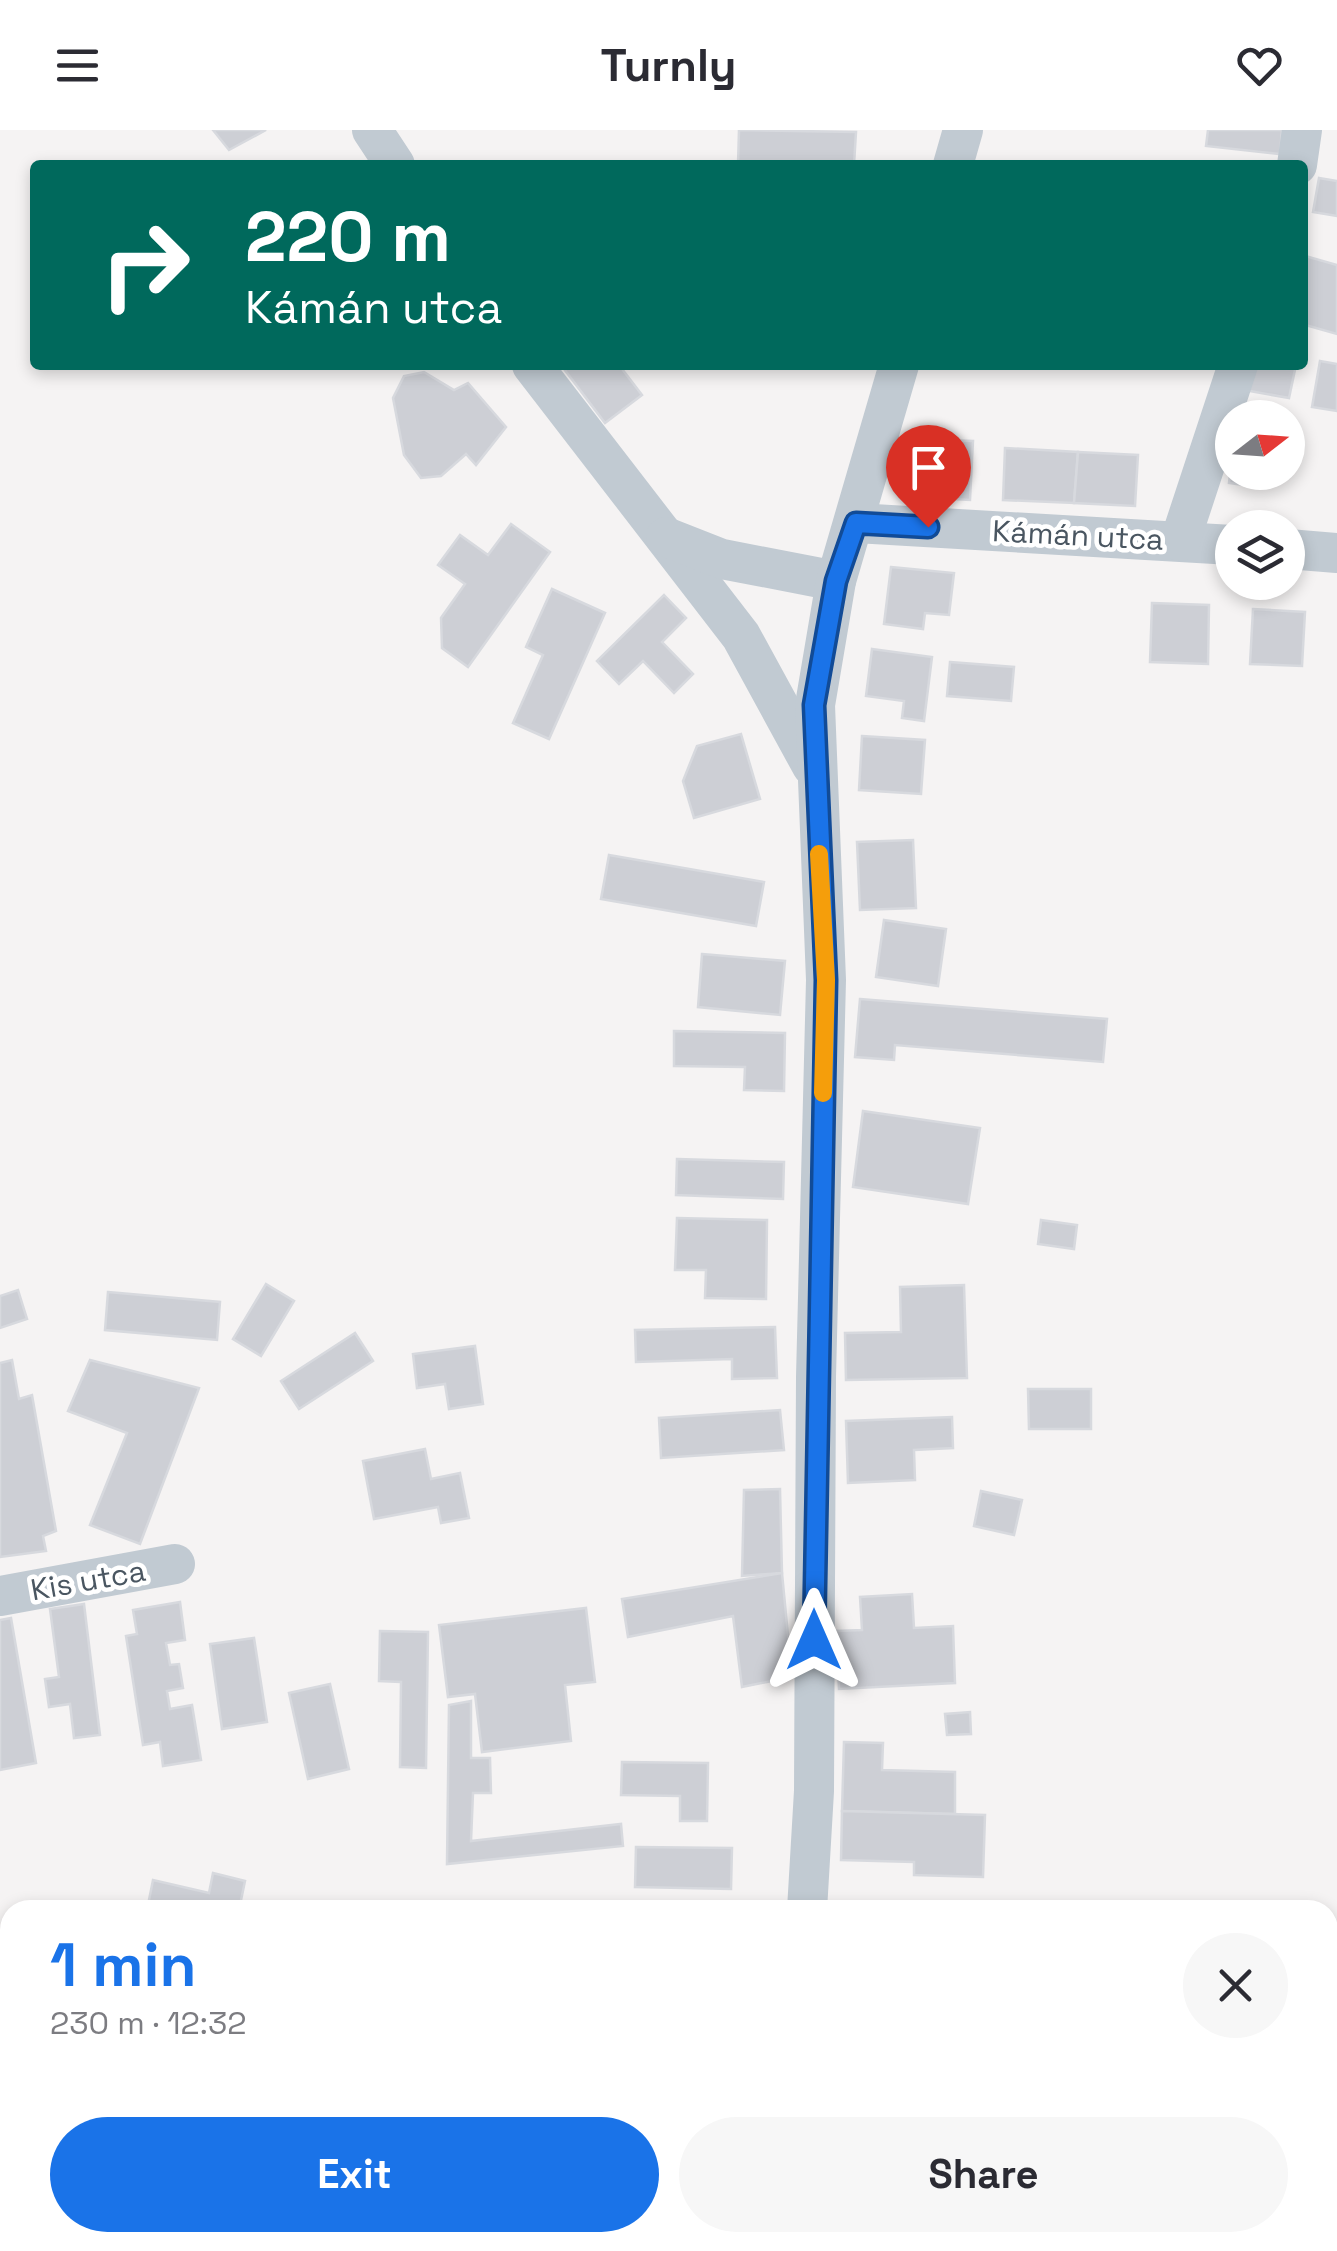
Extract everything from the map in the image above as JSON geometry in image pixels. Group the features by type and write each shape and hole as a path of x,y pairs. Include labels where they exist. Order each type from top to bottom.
{"street":[{"path":"372,130 392,160"},
{"path":"954,160 963,130"},
{"path":"1298,160 1302,130"},
{"path":"536,370 741,636 814,769"},
{"path":"808,1900 814,1791 816,1377 826,980 814,769 820,651 836,581 898,370"},
{"name":"Kámán utca","path":"1180,541 1236,370"},
{"name":"Kámán utca","path":"856,523 1215,544"},
{"path":"665,537 722,559 836,581"},
{"path":"1305,550 1337,552"},
{"name":"Kis utca","path":"0,1596 175,1564"}],"building":[{"path":"213,130 266,130 229,150"},
{"path":"739,130 856,132 854,160 738,160"},
{"path":"1208,130 1282,130 1280,154 1206,146"},
{"path":"1319,178 1337,181 1337,216 1313,212"},
{"path":"1308,257 1337,265 1337,334 1308,326"},
{"path":"1320,361 1337,364 1337,411 1312,407"},
{"path":"565,370 623,370 642,395 605,423"},
{"path":"1248,370 1295,370 1289,398 1244,390"},
{"path":"424,372 454,390 468,383 506,427 476,465 466,454 441,476 421,478 404,455 393,398 404,376"},
{"path":"918,439 973,441 970,500 915,497"},
{"path":"1005,448 1078,452 1074,503 1003,500"},
{"path":"1078,452 1138,455 1135,506 1074,503"},
{"path":"511,524 550,552 468,667 442,648 441,618 465,584 438,565 460,535 488,555"},
{"path":"891,567 954,573 949,615 925,613 923,629 884,624"},
{"path":"552,589 605,613 549,739 513,723 543,655 526,647"},
{"path":"664,595 686,618 662,642 693,674 674,693 643,661 619,684 597,661"},
{"path":"1152,603 1209,605 1208,664 1150,662"},
{"path":"1253,609 1305,612 1302,666 1250,664"},
{"path":"872,649 932,657 924,721 902,718 904,701 866,696"},
{"path":"950,662 1014,667 1011,701 947,696"},
{"path":"741,734 760,799 694,818 683,781 697,746"},
{"path":"862,736 925,740 921,794 859,790"},
{"path":"913,840 916,908 860,910 857,842"},
{"path":"609,855 764,882 756,926 601,899"},
{"path":"884,920 946,929 938,986 876,977"},
{"path":"702,954 785,961 780,1015 698,1007"},
{"path":"860,999 1107,1019 1103,1062 895,1045 894,1060 855,1057"},
{"path":"674,1031 785,1033 784,1091 744,1090 745,1067 674,1066"},
{"path":"863,1111 980,1128 968,1204 853,1187"},
{"path":"677,1159 784,1162 783,1199 676,1195"},
{"path":"677,1218 767,1220 766,1299 705,1298 706,1270 675,1270"},
{"path":"1041,1220 1077,1225 1074,1249 1038,1244"},
{"path":"266,1284 294,1301 261,1356 233,1339"},
{"path":"964,1285 967,1378 846,1380 845,1333 901,1332 900,1287"},
{"path":"18,1290 27,1319 0,1328 0,1296"},
{"path":"108,1292 220,1302 217,1340 105,1330"},
{"path":"775,1327 777,1378 732,1379 732,1359 636,1362 635,1330"},
{"path":"355,1333 373,1361 299,1409 281,1381"},
{"path":"475,1346 483,1404 449,1409 445,1384 417,1388 413,1354"},
{"path":"12,1360 19,1399 32,1395 56,1531 43,1536 46,1551 0,1557 0,1363"},
{"path":"90,1360 199,1388 140,1544 90,1525 127,1433 68,1411"},
{"path":"1028,1389 1091,1389 1091,1429 1029,1429"},
{"path":"780,1410 784,1450 661,1458 659,1418"},
{"path":"952,1417 953,1448 914,1450 915,1480 848,1483 846,1421"},
{"path":"425,1449 431,1479 460,1473 469,1518 441,1523 438,1507 374,1519 363,1461"},
{"path":"780,1489 782,1573 742,1576 744,1490"},
{"path":"981,1491 1022,1500 1014,1535 974,1526"},
{"path":"782,1573 792,1677 742,1687 733,1616 628,1637 622,1599"},
{"path":"912,1594 914,1628 953,1626 955,1683 839,1689 836,1631 862,1630 860,1597"},
{"path":"180,1602 185,1640 166,1643 170,1665 179,1664 183,1688 167,1691 170,1709 192,1705 201,1760 163,1766 160,1742 143,1745 126,1636 137,1634 133,1610"},
{"path":"84,1604 100,1735 74,1738 70,1704 49,1707 45,1679 59,1677 50,1609"},
{"path":"586,1608 595,1682 565,1685 571,1741 482,1752 475,1694 448,1697 439,1625"},
{"path":"11,1618 36,1763 0,1770 0,1620"},
{"path":"380,1631 428,1632 426,1768 400,1767 401,1682 379,1681"},
{"path":"254,1638 267,1722 222,1729 210,1644"},
{"path":"330,1684 349,1769 308,1779 289,1693"},
{"path":"471,1701 471,1758 490,1758 491,1793 473,1793 471,1841 621,1824 623,1846 447,1864 449,1705"},
{"path":"970,1712 971,1734 947,1735 945,1714"},
{"path":"844,1742 883,1743 882,1770 955,1772 955,1814 842,1811"},
{"path":"622,1762 708,1763 707,1821 680,1821 680,1796 621,1795"},
{"path":"842,1811 985,1815 983,1877 914,1875 914,1862 841,1860"},
{"path":"636,1847 732,1848 731,1889 635,1887"},
{"path":"213,1873 245,1881 241,1900 149,1900 153,1880 209,1893"}],"slow traffic":[{"path":"819,854 826,980 823,1093"}],"route":[{"path":"814,1640 826,980 814,705 820,651 836,581 856,523 928,527"}]}
